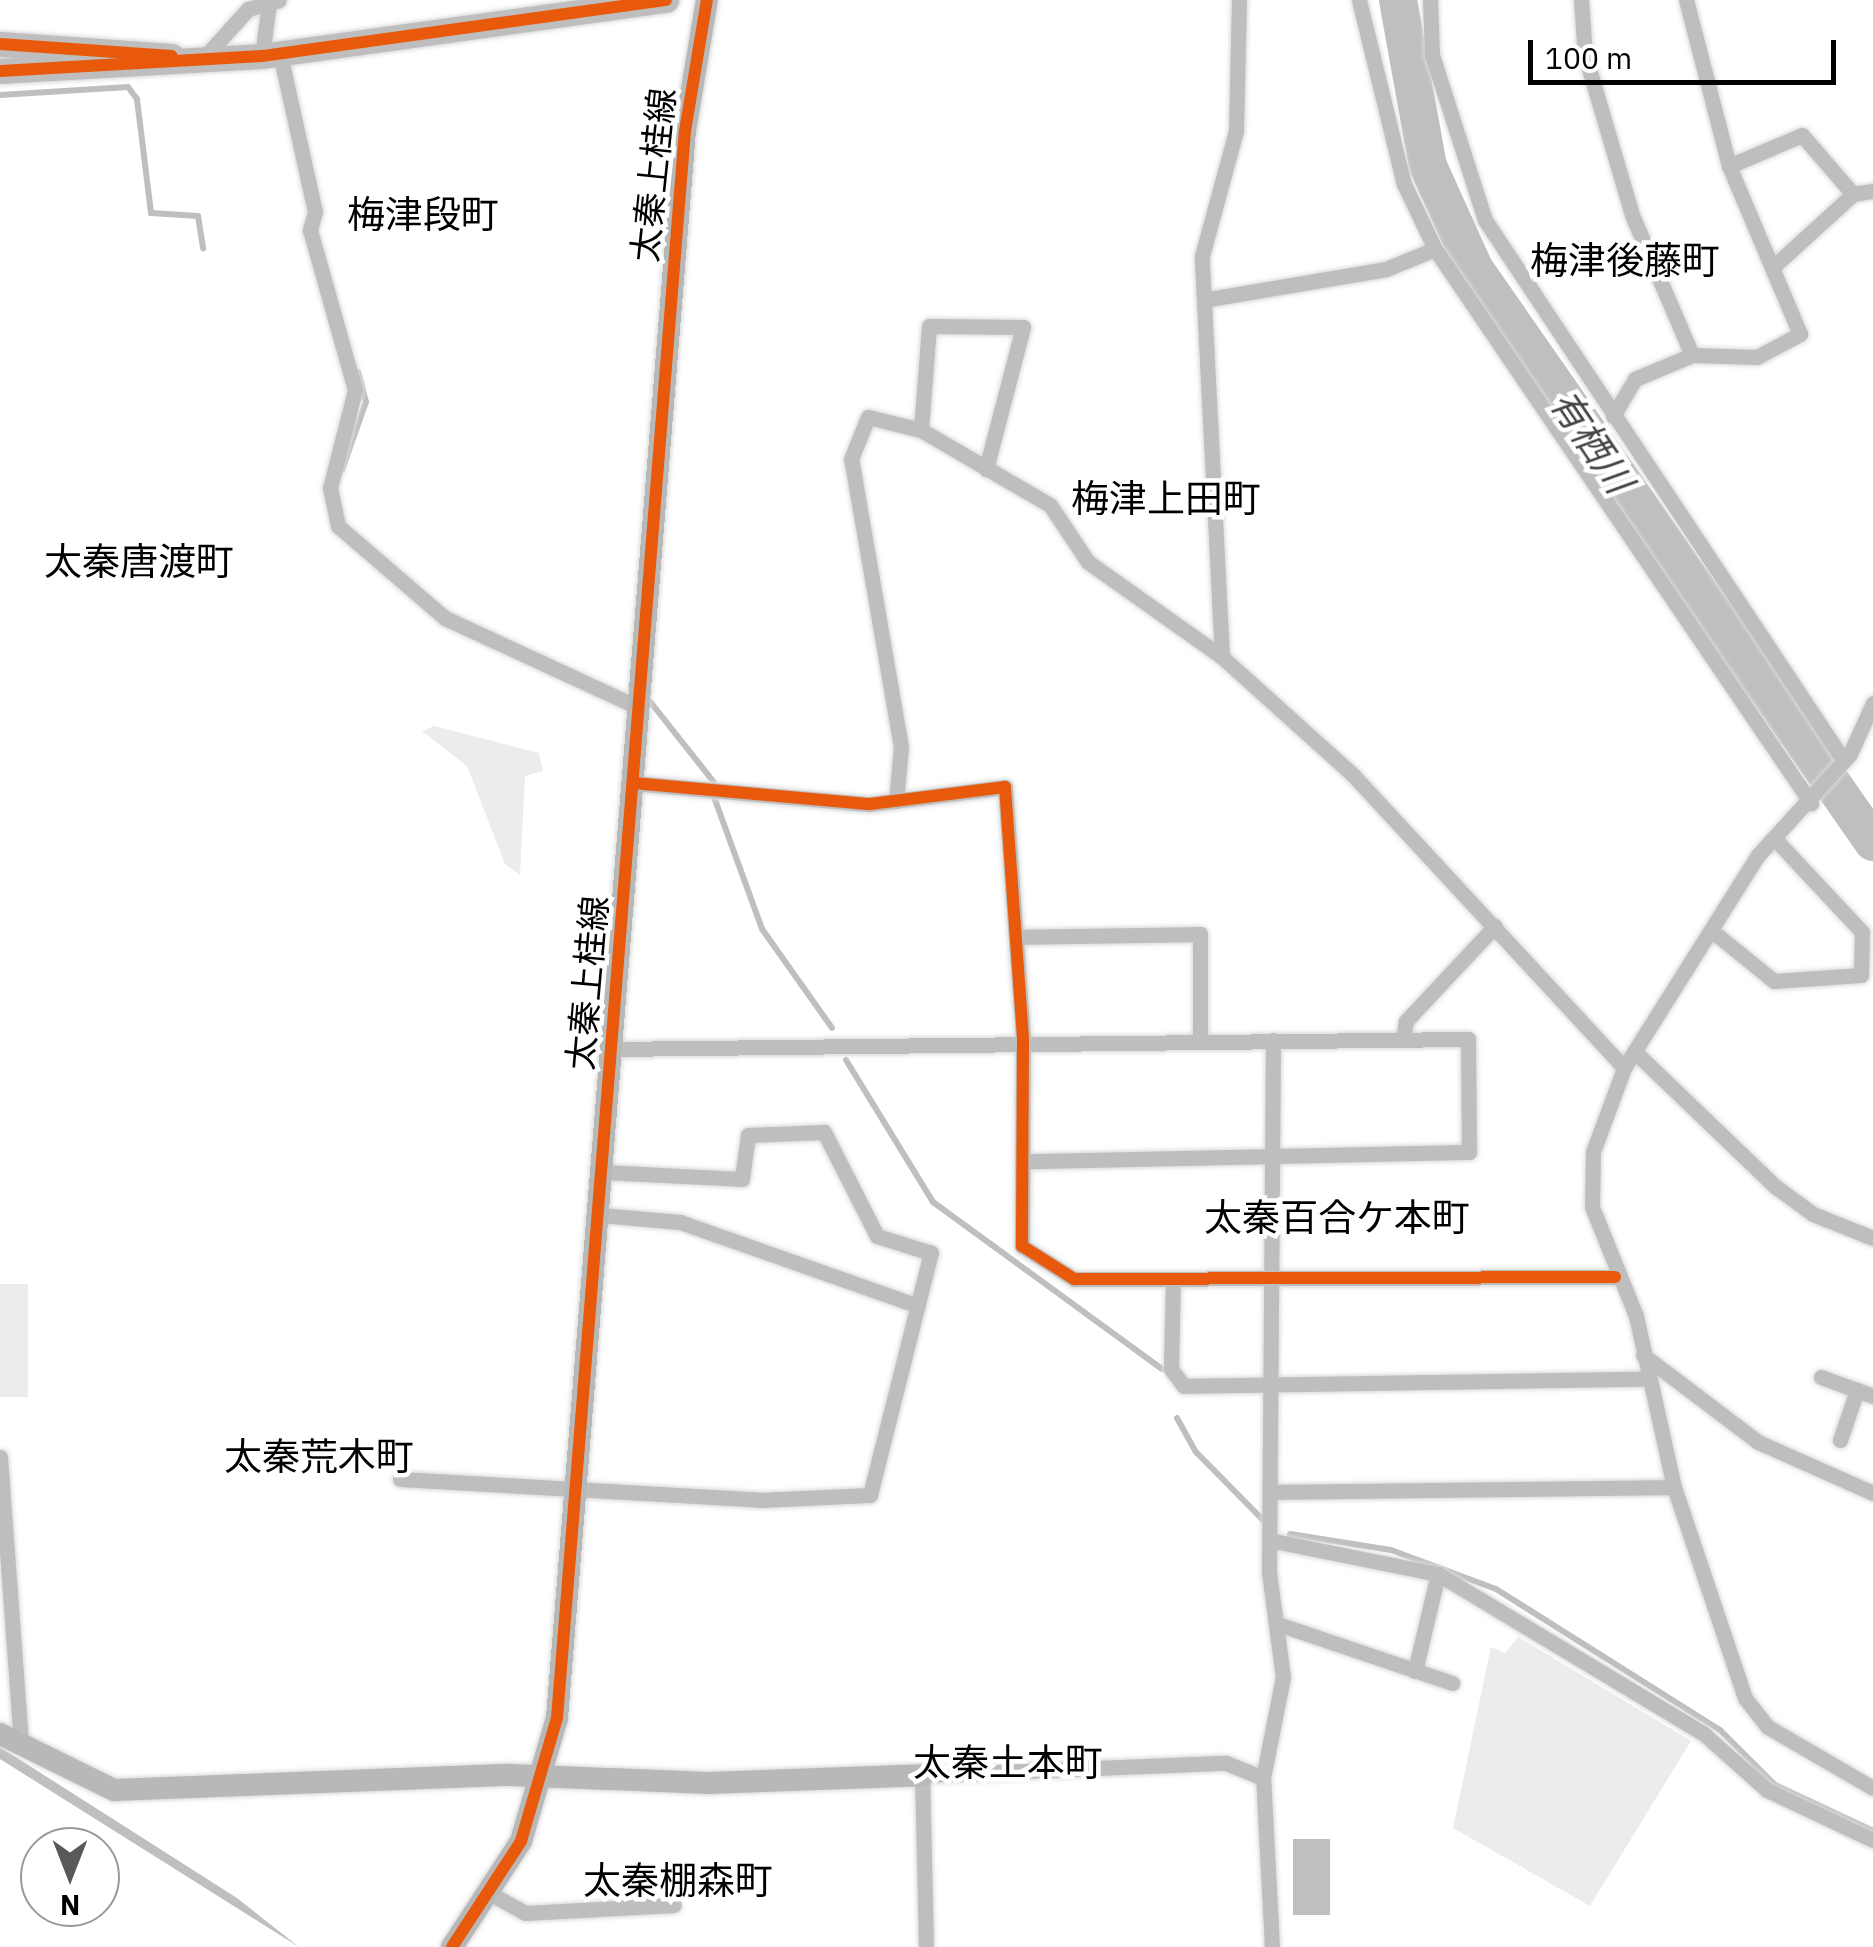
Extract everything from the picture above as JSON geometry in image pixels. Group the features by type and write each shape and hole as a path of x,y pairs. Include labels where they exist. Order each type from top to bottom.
{"main road":[{"path":"0,70 271,55 666,0"},
{"name":"太秦上桂線","path":"452,1947 491,1894 543,1778 557,1718 605,1172 610,1049 684,131 707,0"},
{"path":"0,44 202,61"},
{"path":"0,1734 114,1790 543,1778 922,1775"}],"street":[{"path":"1222,658 1202,406 1208,298 1202,256 1239,114 1239,0"},
{"path":"1359,0 1399,168 1435,248 1594,505 1813,800"},
{"path":"1430,0 1436,71 1485,220 1842,764"},
{"path":"1581,0 1585,55 1632,215 1692,355"},
{"path":"1612,416 1635,379 1692,355 1757,357 1800,334 1729,166 1686,0"},
{"path":"202,61 248,9 274,2 271,55 315,212 310,230 355,390 330,488 338,526 445,618 638,707"},
{"path":"1729,166 1802,135 1853,194"},
{"path":"1774,266 1853,194 1873,192"},
{"path":"1208,298 1386,269 1435,248"},
{"path":"922,430 929,326 1023,328 986,469"},
{"path":"896,802 901,747 852,445 868,418 922,430 1050,505 1088,562 1222,658 1353,775 1624,1068"},
{"path":"1872,1782 1768,1728 1745,1698 1674,1486 1636,1316 1615,1276 1592,1207 1593,1152 1624,1068 1774,838 1813,800 1842,764 1873,703"},
{"path":"633,784 896,802 1005,787 1023,1040 1022,1246 1074,1279 1615,1276"},
{"path":"1712,930 1774,981 1861,976 1862,932 1774,838"},
{"path":"1403,1039 1406,1021 1495,926"},
{"path":"1016,937 1200,934 1200,1040"},
{"path":"610,1049 1023,1040 1468,1039 1469,1152 1023,1161"},
{"path":"1272,1947 1263,1778 1284,1677 1274,1540 1274,1040"},
{"path":"1635,1052 1776,1188 1873,1237"},
{"path":"400,1479 858,1502 870,1495 930,1253 878,1236 824,1132 748,1135 742,1179 605,1172"},
{"path":"600,1215 680,1222 918,1306"},
{"path":"1173,1279 1171,1368 1184,1386 1648,1380"},
{"path":"1643,1355 1758,1442 1873,1494"},
{"path":"1820,1377 1873,1396"},
{"path":"1840,1440 1856,1390"},
{"path":"0,1456 8,1624 21,1746"},
{"path":"1274,1492 1674,1486"},
{"path":"1274,1540 1438,1574 1704,1734 1766,1790 1873,1840"},
{"path":"1416,1671 1438,1574"},
{"path":"1278,1624 1452,1682"},
{"path":"926,1947 922,1775 1226,1764 1263,1778"},
{"path":"491,1894 525,1913 674,1905"}],"shaded area":[{"path":"434,726 539,753 543,771 525,776 520,875 505,864 467,766 422,731"},
{"path":"0,1284 28,1284 28,1397 0,1397"},
{"path":"1518,1637 1691,1741 1590,1906 1453,1828 1491,1647 1505,1653"},
{"path":"0,1747 237,1898 299,1947 120,1834 120,1827 108,1827 0,1759"},
{"path":"1293,1839 1330,1839 1330,1915 1293,1915"}],"waterway":[{"name":"有栖川","path":"1398,0 1428,166 1474,268 1873,842"},
{"path":"0,95 128,87 137,99 151,213 198,216 203,249"},
{"path":"342,470 366,402 358,372"},
{"path":"648,699 713,781"},
{"path":"714,797 762,929 832,1028"},
{"path":"846,1060 933,1202 1162,1369"},
{"path":"1177,1418 1196,1452 1263,1520"},
{"path":"1290,1534 1391,1550 1496,1589 1720,1730 1775,1785 1873,1831"}],"cycle path":[{"path":"0,71 262,56 666,0"},
{"path":"452,1947 521,1841 557,1718 685,131 707,0"},
{"path":"0,44 172,56"},
{"path":"633,783 870,804 1005,787 1023,1040 1022,1246 1074,1279 1615,1277"}],"district":[{"name":"梅津段町","path":"423,214"},
{"name":"梅津後藤町","path":"1625,260"},
{"name":"梅津上田町","path":"1166,498"},
{"name":"太秦唐渡町","path":"139,561"},
{"name":"太秦百合ケ本町","path":"1337,1217"},
{"name":"太秦荒木町","path":"319,1456"},
{"name":"太秦土本町","path":"1008,1762"},
{"name":"太秦棚森町","path":"678,1880"}]}
